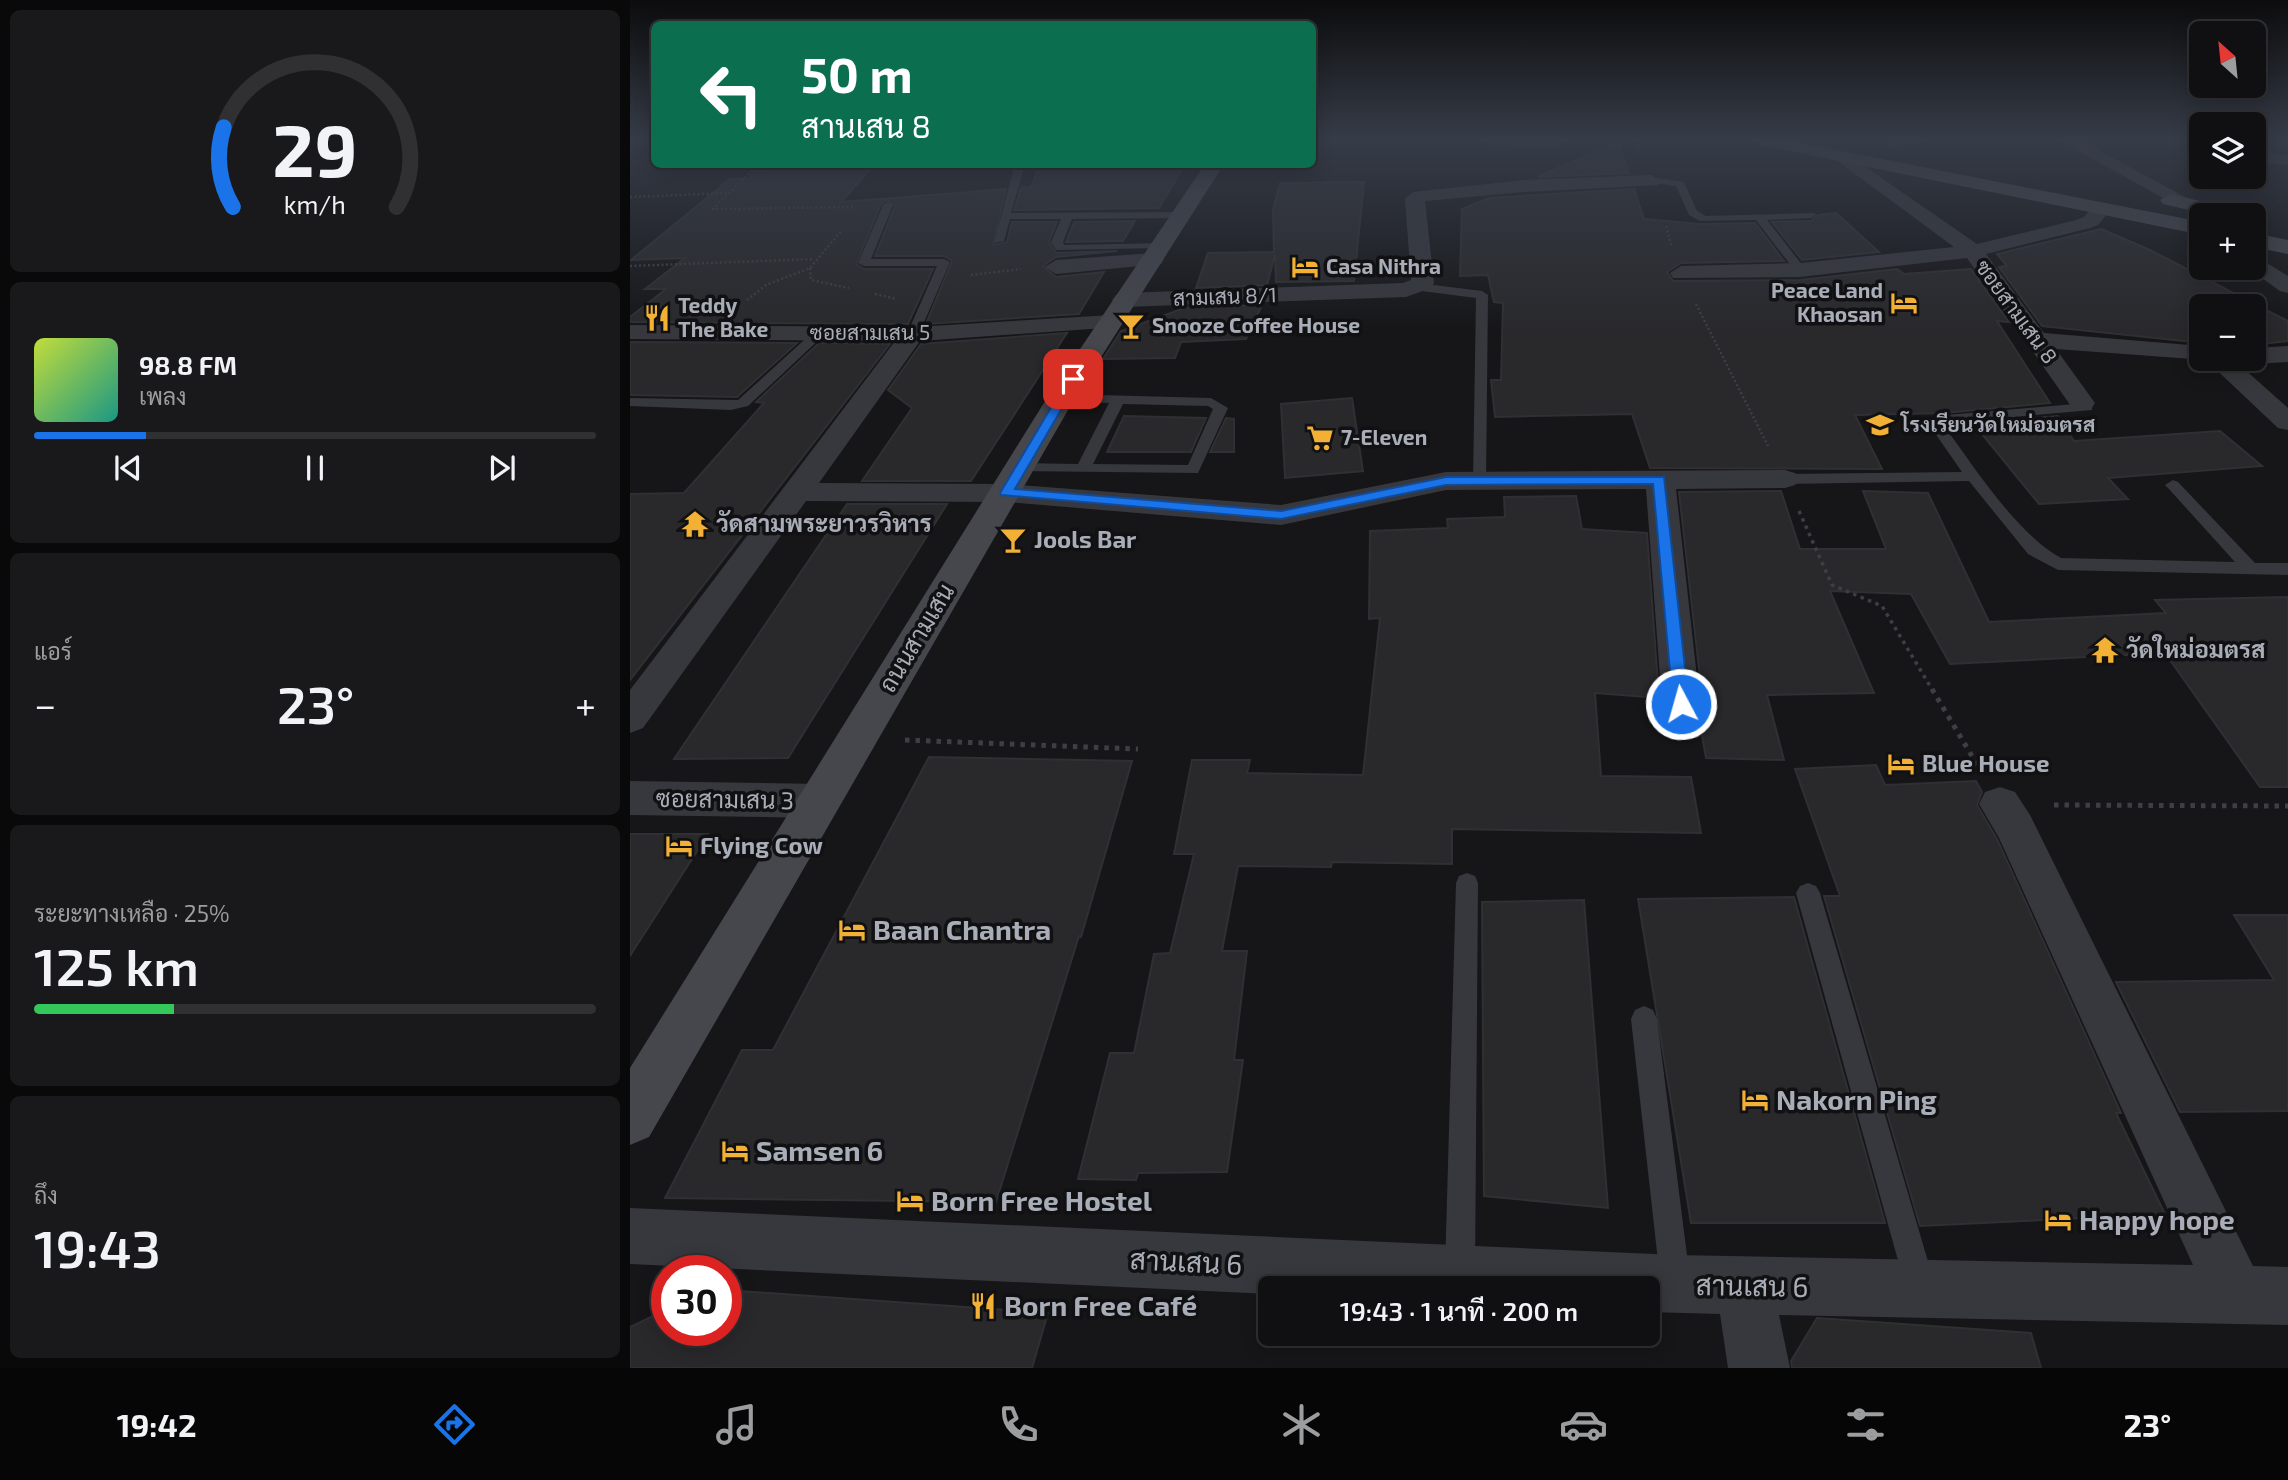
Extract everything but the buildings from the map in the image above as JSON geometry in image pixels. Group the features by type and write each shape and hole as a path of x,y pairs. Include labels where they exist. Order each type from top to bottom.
{"main road":[{"name":"ถนนสามเสน","path":"630,1118 1061,398 1190,204"},
{"path":"2084,204 2189,226"},
{"path":"2128,204 2189,216"},
{"path":"2160,204 2189,209"},
{"path":"2266,225 2288,226"},
{"path":"2266,229 2288,237"},
{"path":"2266,233 2288,247"}],"street":[{"path":"1415,204 1423,283 1418,288"},
{"name":"ซอยสามเสน 8","path":"1914,204 1973,251 2082,403"},
{"path":"1681,273 1800,270 1973,251 2083,224 2091,221 2102,208"},
{"path":"1056,267 1158,252"},
{"path":"2266,270 2288,286"},
{"name":"สามเสน 8/1","path":"1117,311 1418,288"},
{"name":"ซอยสามเสน 5","path":"630,332 913,334 1117,311"},
{"path":"630,719 800,492 913,334"},
{"path":"2035,340 2189,353"},
{"path":"2266,355 2288,354"},
{"path":"2231,371 2288,422"},
{"path":"800,492 1013,480 1281,515 1446,481 1785,479"},
{"path":"1660,480 1681,704"},
{"name":"ซอยสามเสน 3","path":"630,798 820,802"},
{"path":"2000,804 2262,1295"},
{"name":"สานเสน 6","path":"630,1236 1745,1287 2262,1295"},
{"path":"1745,1287 1759,1368"}],"lane":[{"path":"998,241 1009,204"},
{"path":"1690,204 1697,218 1811,215"},
{"path":"888,205 864,263 944,262 928,305 913,334"},
{"path":"1006,215 1067,218 1183,215"},
{"path":"1759,217 1800,270"},
{"path":"1067,218 1057,242 1060,248 1158,252"},
{"path":"1418,288 1482,295 1481,480"},
{"path":"630,402 731,406 743,403 819,334"},
{"path":"1013,480 1083,469 1193,470 1221,408 1211,402 1061,398"},
{"path":"1083,469 1117,401"},
{"path":"2082,403 2087,407 1950,415 1940,419 1937,426 1973,476 2034,550 2058,564 2288,569"},
{"path":"1785,479 1973,476"},
{"path":"2173,485 2251,569"},
{"path":"1460,1274 1467,883"},
{"path":"1808,893 1921,1290"},
{"path":"1644,1019 1676,1284"}],"path":[{"path":"718,204 713,209 864,207 856,215"},
{"path":"1659,204 1681,273 1785,479 1832,585 1882,606 2000,804 2288,806"},
{"path":"706,333 766,285 810,268 848,224"},
{"path":"630,266 815,259"},
{"path":"856,738 1138,749"}],"place":[{"name":"Casa Nithra","path":"1305,267"},
{"name":"Peace Land Khaosan","path":"1904,303"},
{"name":"Teddy The Bake","path":"657,318"},
{"name":"Snooze Coffee House","path":"1131,326"},
{"name":"โรงเรียนวัดใหม่อมตรส","path":"1880,425"},
{"name":"7-Eleven","path":"1320,438"},
{"name":"วัดสามพระยาวรวิหาร","path":"695,524"},
{"name":"Jools Bar","path":"1013,540"},
{"name":"วัดใหม่อมตรส","path":"2105,650"},
{"name":"Blue House","path":"1901,764"},
{"name":"Flying Cow","path":"679,846"},
{"name":"Baan Chantra","path":"852,930"},
{"name":"Nakorn Ping","path":"1755,1100"},
{"name":"Samsen 6","path":"735,1151"},
{"name":"Born Free Hostel","path":"910,1201"},
{"name":"Happy hope","path":"2058,1220"},
{"name":"Born Free Café","path":"983,1306"}],"route":[{"path":"1073,379 1006,493 1281,515 1446,481 1660,480 1681,704"}]}
